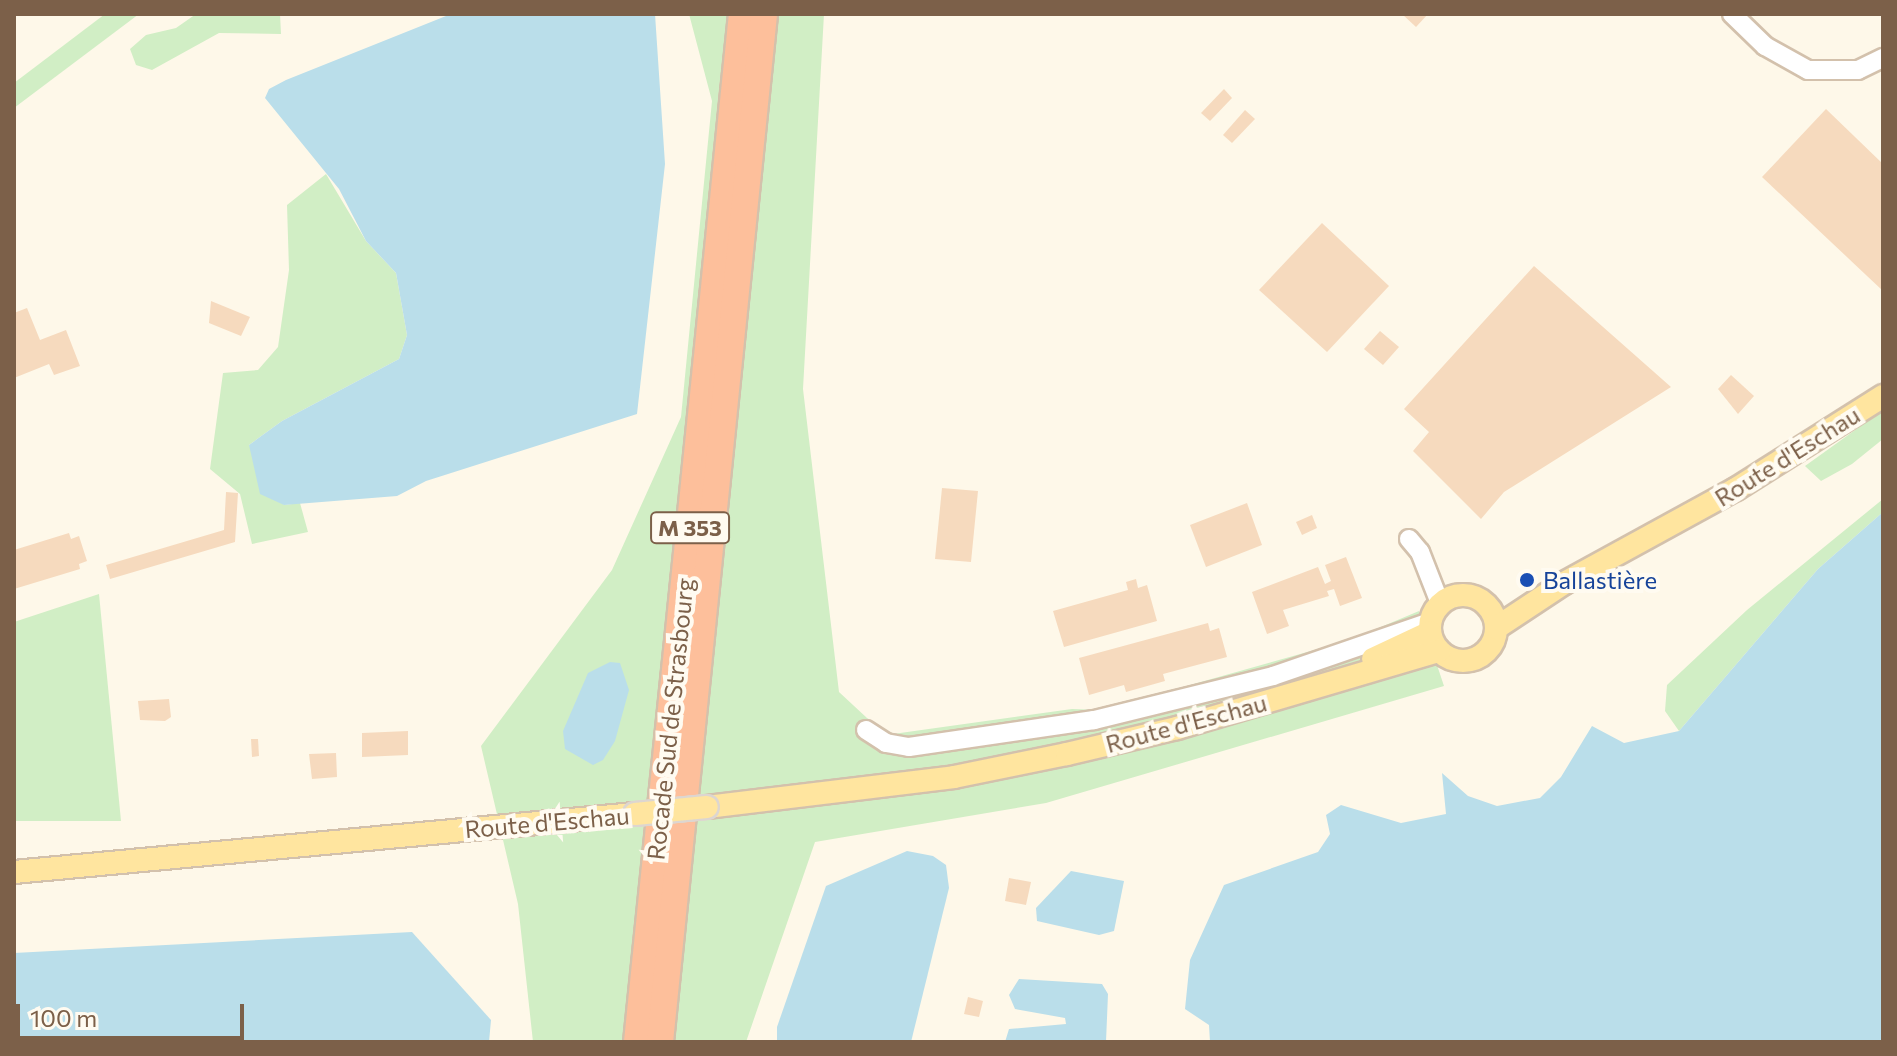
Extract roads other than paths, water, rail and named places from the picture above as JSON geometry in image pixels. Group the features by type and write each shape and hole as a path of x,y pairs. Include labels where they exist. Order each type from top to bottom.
{"highway":[{"name":"Rocade Sud de Strasbourg","path":"637,1042 742,14"},
{"name":"Rocade Sud de Strasbourg","path":"660,1042 764,14"}],"main road":[{"name":"Route d'Eschau","path":"1496,628 1564,583 1736,489 1883,396"},
{"name":"Route d'Eschau","path":"1488,606 1564,583"},
{"path":"1460,594 1488,606 1496,628 1489,649 1470,661 1435,627 1460,594"},
{"name":"Route d'Eschau","path":"14,872 707,807 954,777 1164,731 1308,689 1435,627"}],"street":[{"path":"1732,14 1765,46 1808,70 1858,70 1883,58"},
{"path":"1409,539 1420,552 1435,627"},
{"name":"Route d'Eschau","path":"866,730 886,743 909,747 1094,720 1273,676 1435,627"}],"water":[{"path":"451,14 655,14 665,164 637,414 426,481 397,496 284,505 260,494 249,445 282,421 399,359 407,335 396,273 366,241 339,189 265,98 269,89 286,80"},
{"path":"1883,512 1883,1042 1210,1042 1209,1025 1185,1009 1190,960 1224,885 1318,852 1330,834 1326,815 1341,805 1401,823 1446,814 1442,773 1468,796 1497,806 1540,798 1561,777 1592,726 1624,743 1679,731 1818,569"},
{"path":"610,662 620,663 629,690 615,741 603,760 593,765 565,749 563,731 588,673"},
{"path":"907,851 933,856 946,865 949,888 911,1042 777,1042 777,1027 826,886"},
{"path":"1071,871 1124,881 1114,931 1099,935 1037,921 1036,908"},
{"path":"412,932 491,1020 489,1042 14,1042 14,953"},
{"path":"1019,979 1102,984 1108,994 1106,1042 1005,1042 1009,1029 1066,1024 1065,1018 1015,1009 1009,995"}],"place":[{"name":"Ballastière","path":"1527,580"}]}
